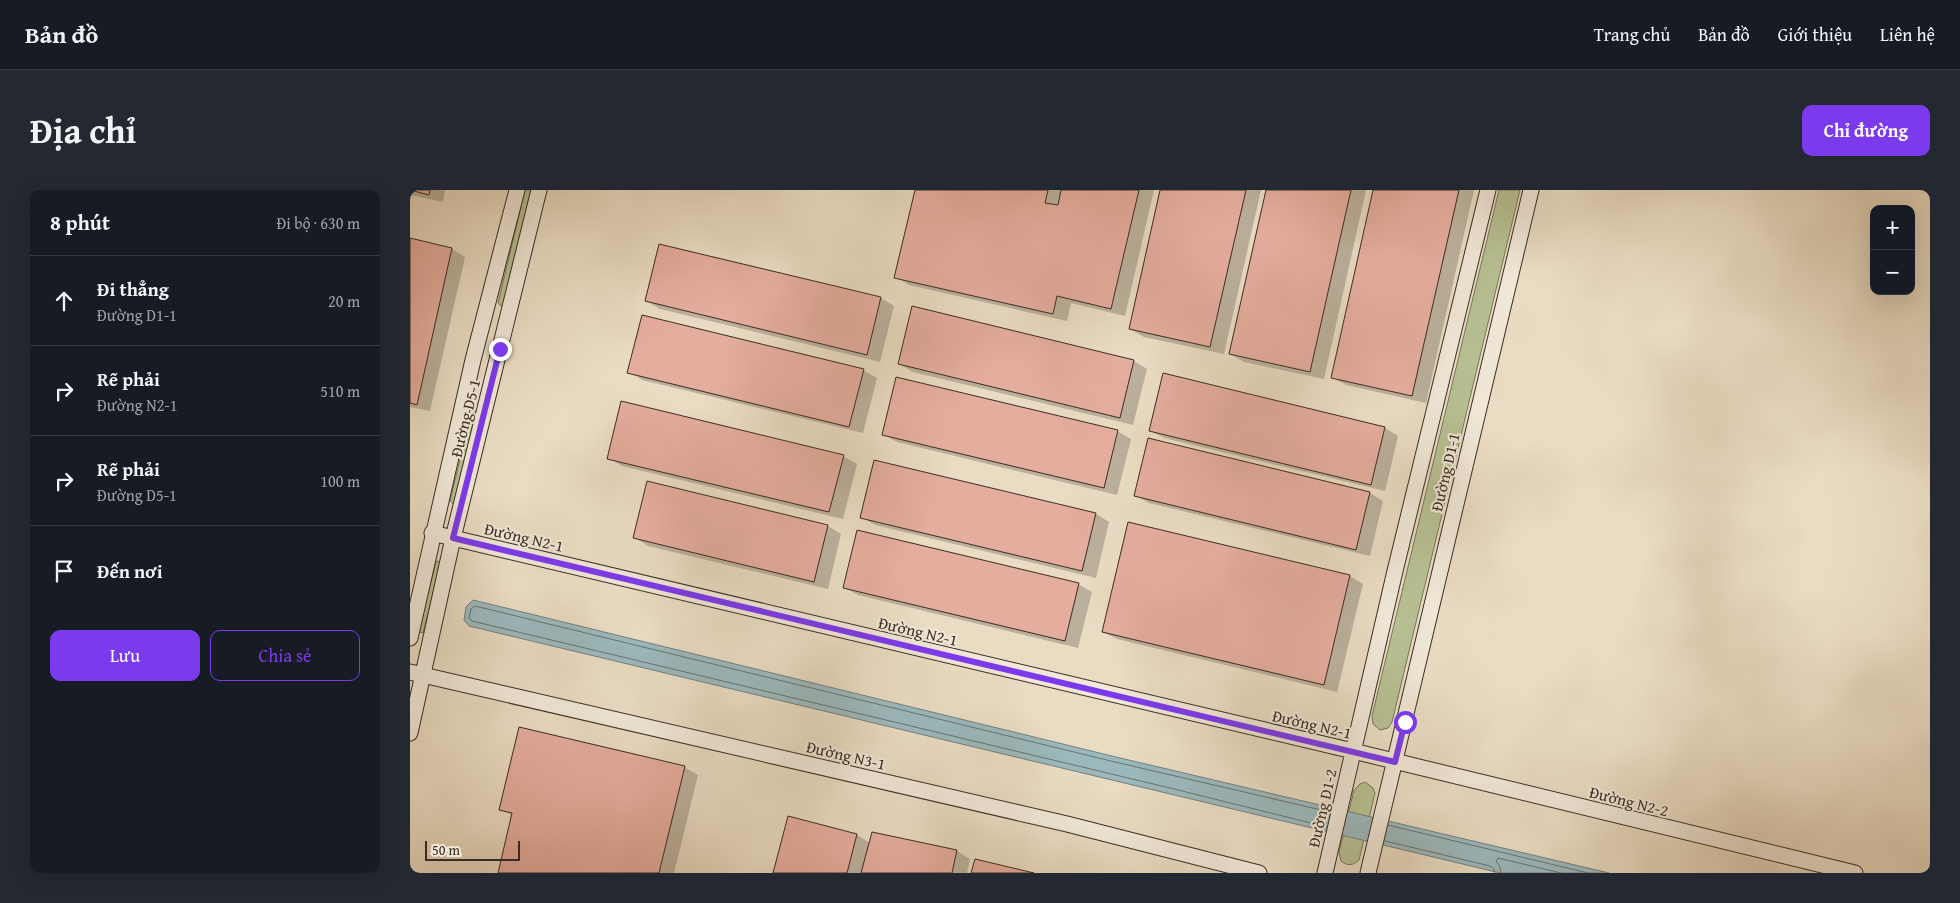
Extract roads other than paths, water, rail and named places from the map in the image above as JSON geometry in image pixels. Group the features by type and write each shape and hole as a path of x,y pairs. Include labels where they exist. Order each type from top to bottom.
{"street":[{"name":"Đường D5-1","path":"410,638 432,533 517,190"},
{"name":"Đường D5-1","path":"410,733 417,673 453,538 539,190"},
{"name":"Đường D1-1","path":"1352,751 1488,190"},
{"name":"Đường D1-1","path":"1395,762 1531,190"},
{"path":"478,342 500,349"},
{"name":"Đường N2-1","path":"432,533 1395,762"},
{"name":"Đường N3-1","path":"417,673 1067,824 1259,873"},
{"name":"Đường D1-2","path":"1325,873 1352,751"},
{"path":"1368,873 1395,762"},
{"name":"Đường N2-2","path":"1395,762 1855,873"}],"water":[{"path":"473,600 1116,757 1609,873 1500,873 469,626 464,620 466,607"}]}
